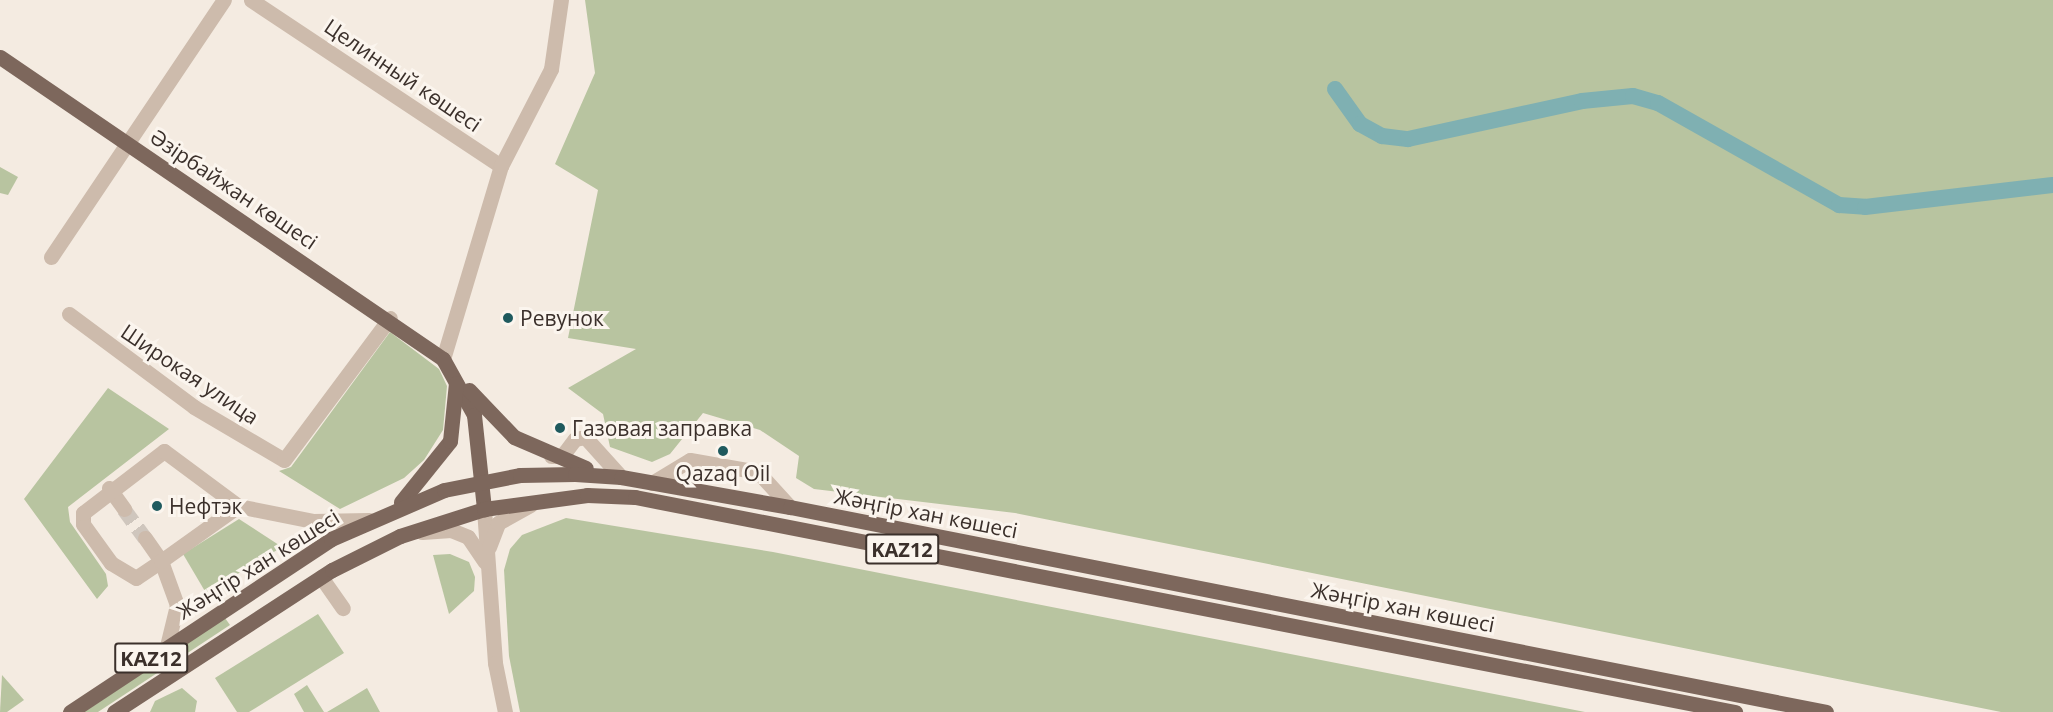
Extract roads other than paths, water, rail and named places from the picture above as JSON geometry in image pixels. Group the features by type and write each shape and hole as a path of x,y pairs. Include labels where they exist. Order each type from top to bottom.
{"main road":[{"name":"Әзірбайжан көшесі","path":"0,57 390,318 443,359 455,374"},
{"path":"455,374 514,437 548,456 621,477"},
{"path":"455,374 474,415 484,509"},
{"path":"380,517 419,485 450,441 458,406 455,374"},
{"name":"Жәңгір хан көшесі","path":"70,712 331,539 380,517 482,481 520,475 621,477 790,507 1827,712"},
{"name":"Жәңгір хан көшесі","path":"114,712 321,577 400,536 484,509 550,497 636,497 1735,712"},
{"path":"232,603 246,624"}],"street":[{"path":"51,257 224,0"},
{"name":"Целинный көшесі","path":"251,0 501,166"},
{"path":"443,359 501,166 551,69 560,2"},
{"name":"Широкая улица","path":"69,314 194,407 278,459 290,458 390,318"},
{"path":"548,456 562,456 575,439 585,437 621,477"},
{"path":"238,506 136,578 111,562 83,524 85,508 109,488 164,451 238,506 313,521 380,517"},
{"path":"652,483 690,460 758,472 790,507"},
{"path":"109,488 124,509"},
{"path":"488,568 498,523 550,497"},
{"path":"484,509 488,568 505,712"},
{"path":"400,536 451,530 468,537 488,568"},
{"path":"145,538 161,561 177,606 167,646"},
{"path":"321,577 343,608"}],"waterway":[{"path":"1335,89 1360,124 1382,136 1408,139 1582,101 1633,96 1658,103 1839,205 1865,207 2053,185"}],"tunnel":[{"path":"124,509 145,538"}],"place":[{"name":"Ревунок","path":"508,318"},
{"name":"Газовая заправка","path":"560,428"},
{"name":"Qazaq Oil","path":"723,451"},
{"name":"Нефтэк","path":"157,506"}]}
